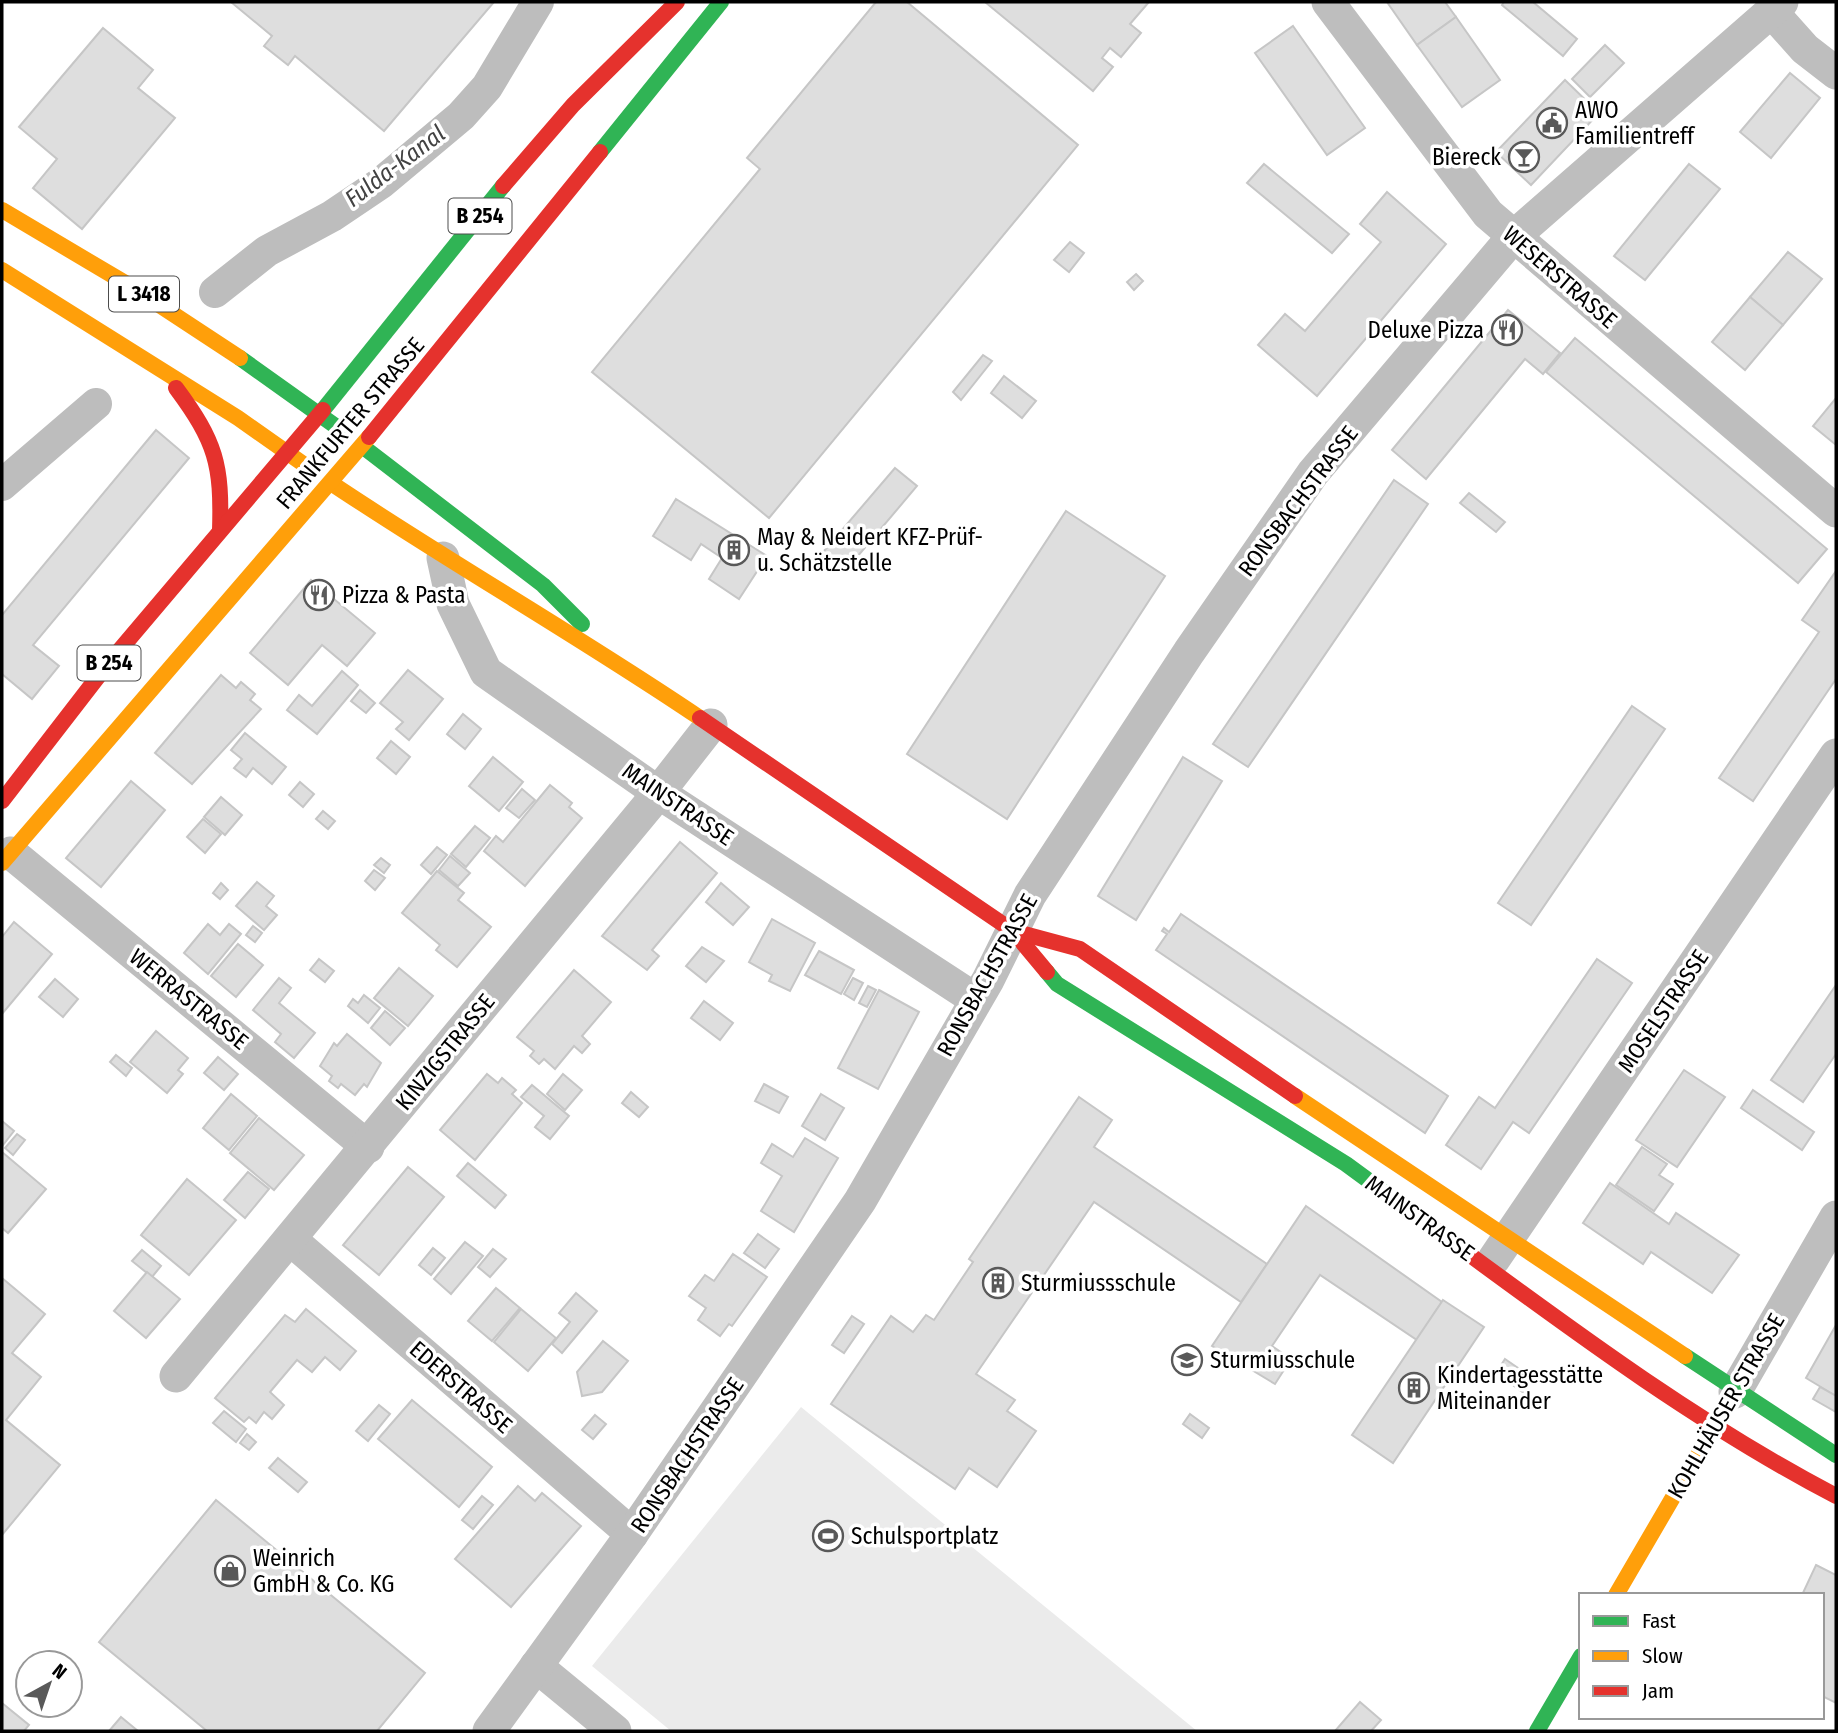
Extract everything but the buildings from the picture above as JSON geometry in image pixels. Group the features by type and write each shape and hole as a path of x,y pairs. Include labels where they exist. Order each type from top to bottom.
{"main road":[{"name":"FRANKFURTER STRASSE","path":"2,801 32,757 288,453 552,127 609,66 677,2"},
{"name":"FRANKFURTER STRASSE","path":"6,858 362,446 721,2"},
{"name":"L 3418","path":"2,210 112,273 260,369 320,414"},
{"name":"L 3418","path":"2,270 163,370 288,453"},
{"path":"163,370 205,426 219,457 220,531"},
{"name":"MAINSTRASSE","path":"320,414 542,585 625,667"},
{"name":"MAINSTRASSE","path":"288,453 443,558 625,667 1013,931 1057,984 1346,1164 1632,1372 1786,1470 1836,1496"},
{"name":"MAINSTRASSE","path":"1013,931 1080,949 1507,1240 1735,1392 1836,1455"},
{"name":"KOHLHÄUSER STRASSE","path":"1617,1593 1735,1392"},
{"path":"1537,1731 1579,1659"}],"street":[{"name":"WESERSTRASSE","path":"1328,2 1488,214 1513,239 1836,511"},
{"name":"RONSBACHSTRASSE","path":"489,1731 632,1534 860,1201 1013,931 1030,895 1109,773 1313,474 1513,239 1776,6"},
{"path":"1776,6 1805,49 1836,73"},
{"name":"MAINSTRASSE","path":"443,558 453,604 486,671 714,830 975,999"},
{"name":"KINZIGSTRASSE","path":"176,1376 659,793 710,725"},
{"name":"MOSELSTRASSE","path":"1488,1267 1836,755"},
{"name":"WERRASTRASSE","path":"6,858 368,1147"},
{"name":"KOHLHÄUSER STRASSE","path":"1735,1392 1830,1228"},
{"name":"EDERSTRASSE","path":"290,1239 632,1534"},
{"path":"536,1666 615,1731"}],"shaded area":[{"name":"Schulsportplatz","path":"801,1407 1197,1731 671,1731 592,1666"}],"waterway":[{"name":"Fulda-Kanal","path":"215,292 267,251 332,216 381,183 461,116 487,87 538,2"},
{"name":"Fulda-Kanal","path":"2,485 96,404"}],"traffic: fast":[{"path":"600,152 721,2"},
{"path":"323,410 503,186"},
{"path":"240,358 341,430"},
{"path":"362,446 543,585 582,624"},
{"path":"1047,972 1057,984 1346,1164 1395,1200"},
{"path":"1685,1356 1836,1455"},
{"path":"1537,1731 1579,1659"}],"traffic: slow":[{"path":"2,210 132,287 240,358"},
{"path":"2,270 238,418 309,468"},
{"path":"2,863 369,437"},
{"path":"331,483 700,718"},
{"path":"1295,1096 1685,1356"},
{"path":"1617,1593 1728,1403"}],"traffic: jam":[{"path":"503,186 573,105 677,2"},
{"path":"369,437 600,152"},
{"path":"176,388 200,424 214,455 220,488 220,531"},
{"path":"2,801 107,665 323,410"},
{"path":"700,718 1013,931 1047,972"},
{"path":"1013,931 1080,949 1295,1096"},
{"path":"1395,1200 1665,1394 1721,1430 1836,1496"}],"place":[{"name":"AWO Familientreff","path":"1552,123"},
{"name":"Biereck","path":"1524,157"},
{"name":"Deluxe Pizza","path":"1507,330"},
{"name":"May & Neidert KFZ-Prüf- u. Schätzstelle","path":"734,550"},
{"name":"Pizza & Pasta","path":"319,595"},
{"name":"Sturmiussschule","path":"998,1283"},
{"name":"Sturmiusschule","path":"1187,1360"},
{"name":"Kindertagesstätte Miteinander","path":"1414,1388"},
{"name":"Schulsportplatz","path":"828,1536"},
{"name":"Weinrich GmbH & Co. KG","path":"230,1571"}]}
